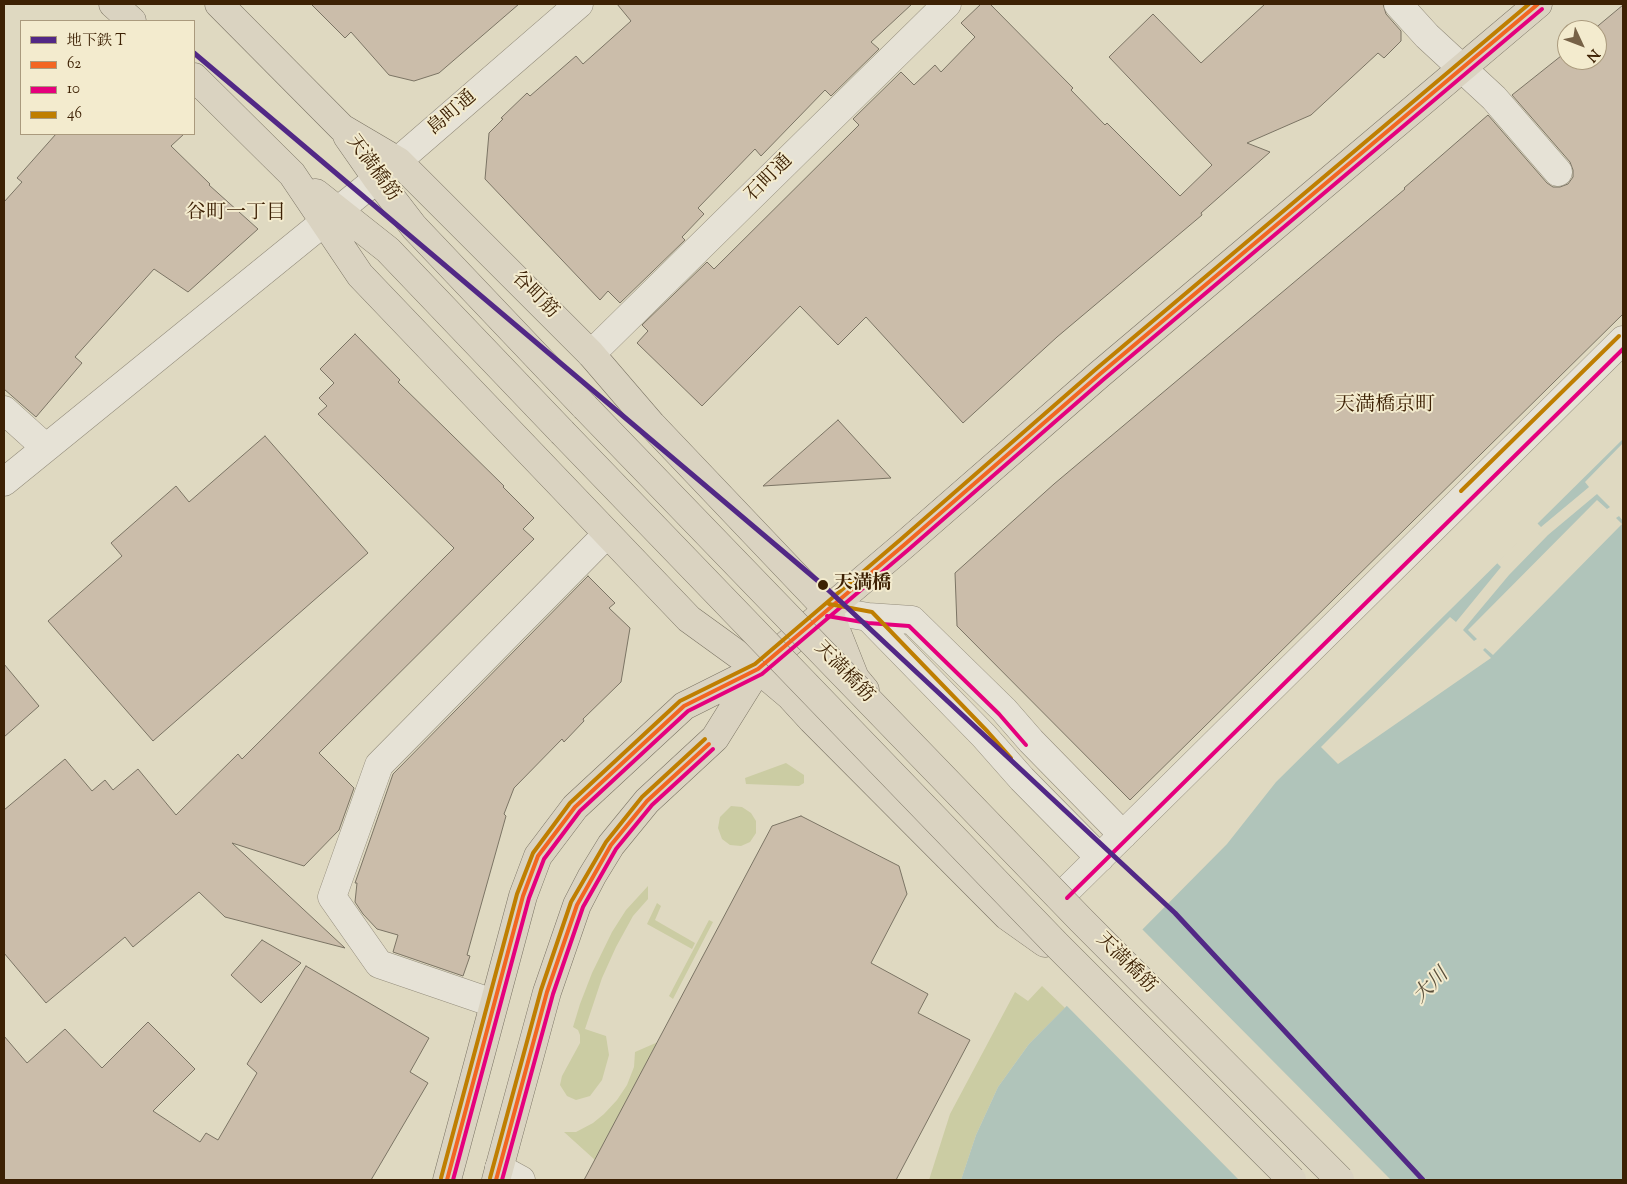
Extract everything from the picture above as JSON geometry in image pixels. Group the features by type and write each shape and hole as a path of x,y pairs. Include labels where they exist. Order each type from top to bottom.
{"main road":[{"path":"113,4 131,20"},
{"name":"谷町筋","path":"219,4 342,128 398,161 591,354 652,425 828,610"},
{"path":"447,1180 523,896 538,856 575,807 684,706 758,669 1107,368 1538,4"},
{"path":"195,78 292,174 332,217 360,275 689,619 758,669 790,696 1007,916 1041,940 1281,1180"},
{"name":"天満橋筋","path":"342,128 377,179 414,227 585,407 1081,920 1340,1180"},
{"name":"天満橋筋","path":"332,217 388,250 1056,944 1292,1180"},
{"name":"天満橋筋","path":"828,610 855,678 1096,928 1349,1180"},
{"path":"505,1176 547,992 576,905 611,845 647,801 715,738 758,669"}],"street":[{"name":"島町通","path":"4,482 332,217 579,4"},
{"name":"石町通","path":"591,354 947,4"},
{"path":"1398,4 1427,36 1494,98 1558,172"},
{"path":"1063,894 1623,340"},
{"path":"4,410 45,447"},
{"path":"493,1003 379,964 332,896 379,766 607,534"},
{"path":"828,610 868,617 912,620 1004,710 1031,742 1123,835"},
{"path":"868,617 984,736 1022,780 1100,858"}],"green space":[{"path":"786,763 804,775 804,783 799,786 746,784 745,778"},
{"path":"731,806 742,807 751,813 756,821 756,833 750,842 741,846 730,845 722,839 718,828 720,817"},
{"path":"648,886 648,899 633,916 616,947 602,978 585,1029 606,1036 609,1055 602,1080 590,1096 576,1100 567,1096 560,1085 562,1076 580,1043 578,1030 573,1027 580,1004 592,973 612,932 626,910"},
{"path":"657,903 661,906 655,920 695,943 692,949 647,924"},
{"path":"709,920 713,922 673,999 669,996"},
{"path":"1042,986 1065,1008 1029,1044 998,1087 976,1135 961,1180 929,1180 950,1114 1015,992 1028,1001"},
{"path":"658,1042 595,1160 564,1132 576,1132 593,1123 604,1114 627,1085 634,1067 635,1052"}],"water":[{"name":"大川","path":"1623,439 1623,1180 961,1180 976,1135 998,1087 1029,1044 1227,844 1276,782"}],"pier":[{"path":"1623,443 1623,521 1619,516 1616,518 1622,524 1493,655 1485,648 1483,650 1491,658 1338,764 1321,747 1450,617 1456,622 1501,567 1497,563 1537,523 1541,527 1589,487 1585,482","holes":["1597,494 1610,507 1607,509 1597,500 1468,630 1477,639 1474,641 1463,630 1509,575 1548,535"]},
{"path":"1141,928 1391,1180 1239,1180 1065,1004"}],"building":[{"path":"311,4 519,4 439,73 414,81 389,75 351,32 345,38"},
{"path":"617,4 912,4 871,42 879,49 831,96 825,90 761,156 755,149 698,208 704,214 682,237 685,240 620,303 608,291 600,300 485,179 489,133 503,119 501,118 527,93 530,96 576,56 583,64 631,21"},
{"path":"981,4 990,4 1073,88 1071,90 1105,125 1107,123 1180,196 1212,165 1109,57 1153,14 1201,63 1265,4 1383,4 1386,14 1401,31 1401,41 1384,58 1378,53 1311,115 1247,143 1270,152 1201,213 1202,215 1057,337 963,423 866,317 838,345 800,306 702,406 637,343 648,331 642,325 707,262 714,269 859,125 853,119 901,72 914,85 935,65 941,72 975,37 961,23"},
{"path":"1623,5 1623,314 1130,800 957,626 955,573 1054,484 1405,189 1488,115 1547,183 1553,187 1568,184 1573,177 1570,162 1512,95 1557,59 1557,70 1607,70 1607,20 1605,20"},
{"path":"55,135 183,135 171,146 209,185 258,229 188,292 154,269 75,357 82,363 36,417 4,389 4,202 22,182 17,178"},
{"path":"355,334 400,380 398,382 534,518 523,529 534,539 319,753 354,788 339,830 304,866 232,843 345,948 225,917 199,892 133,947 125,937 46,1003 4,953 4,810 65,759 92,791 105,780 113,790 138,769 176,815 238,754 242,759 454,548 318,414 327,406 319,398 334,383 320,369"},
{"path":"838,420 891,478 763,486"},
{"path":"265,436 368,553 153,741 48,621 122,556 111,543 176,486 189,502"},
{"path":"588,576 615,603 609,608 630,628 621,682 583,719 584,721 564,742 562,739 514,788 504,814 506,816 467,955 470,956 463,976 393,952 398,935 377,929 363,914 355,902 357,883 355,883 393,774"},
{"path":"4,664 39,706 4,737"},
{"path":"801,816 899,866 907,894 871,963 928,994 918,1013 970,1040 896,1180 584,1180 772,826"},
{"path":"262,940 301,963 261,1003 231,975"},
{"path":"306,966 429,1038 410,1072 428,1083 371,1180 4,1180 4,1036 27,1063 65,1029 102,1068 148,1022 195,1069 153,1111 200,1142 206,1133 218,1140 257,1073 247,1064"}],"metro line":[{"name":"T","path":"195,54 824,586 1175,913 1423,1180"}],"transit line":[{"name":"46","path":"441,1178 517,894 533,853 570,803 680,701 755,664 1096,369 1529,4"},
{"name":"62","path":"447,1180 523,896 538,856 575,807 684,706 758,669 1100,374 1538,4"},
{"name":"10","path":"453,1180 529,898 544,859 580,811 688,711 762,674 1104,379 1542,9"},
{"name":"46","path":"1461,491 1619,336"},
{"name":"10","path":"1067,898 1623,349"},
{"name":"46","path":"829,604 872,612 1011,758"},
{"name":"10","path":"827,616 868,623 909,626 999,714 1026,745"},
{"name":"46","path":"490,1178 541,990 571,902 606,842 642,797 705,739"},
{"name":"62","path":"496,1180 547,992 577,905 611,845 647,801 709,744"},
{"name":"10","path":"502,1180 553,994 583,907 616,849 652,805 713,749"}],"place":[{"name":"天満橋","path":"823,585"}],"district":[{"name":"谷町一丁目","path":"236,215"},
{"name":"天満橋京町","path":"1385,407"}]}
